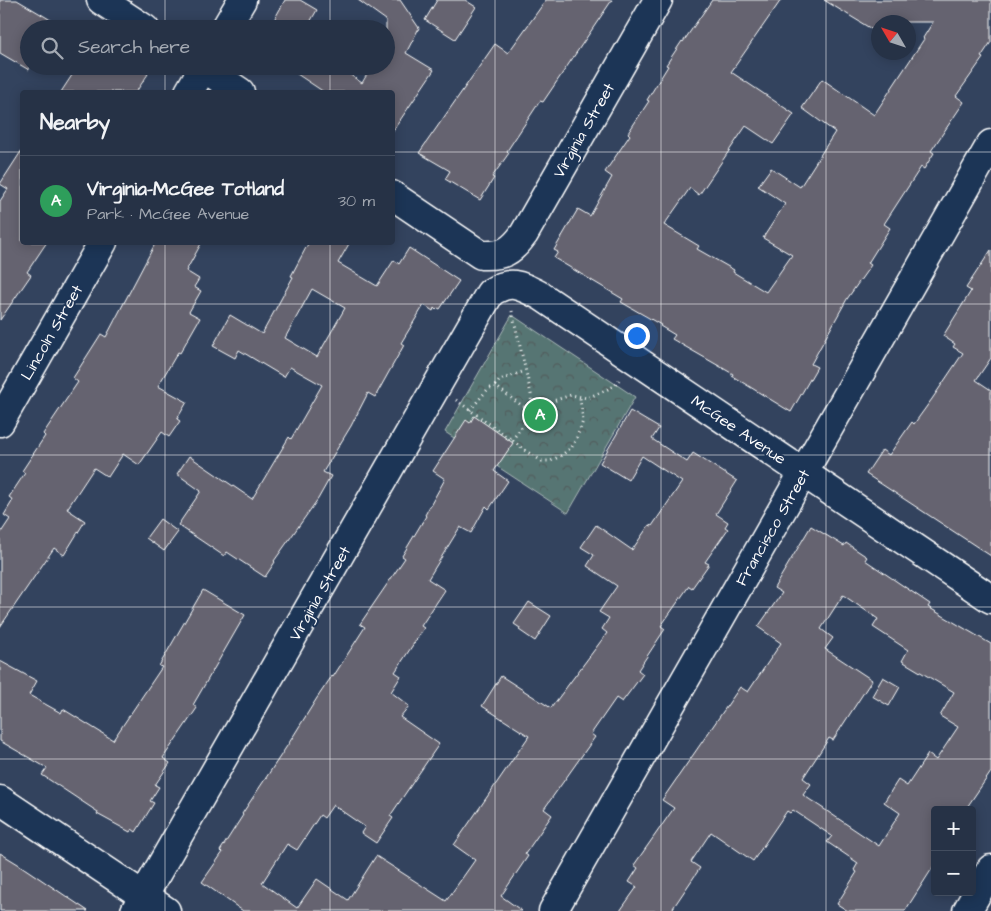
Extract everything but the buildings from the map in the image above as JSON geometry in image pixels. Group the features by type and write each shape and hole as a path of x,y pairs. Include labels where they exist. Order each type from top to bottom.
{"street":[{"path":"101,0 131,20"},
{"path":"230,20 242,0"},
{"name":"Virginia Street","path":"395,197 481,254 494,256 502,254 515,246 524,234 658,0"},
{"path":"190,90 199,75"},
{"path":"215,75 237,90"},
{"name":"Francisco Street","path":"552,911 991,144"},
{"name":"Lincoln Street","path":"0,422 101,245"},
{"name":"Virginia Street","path":"148,906 490,293 500,286 509,284"},
{"name":"McGee Avenue","path":"509,284 524,287 540,296 991,599"},
{"path":"0,800 148,906"},
{"path":"967,911 991,869"}],"path":[{"path":"509,284 514,321 531,394 532,413"},
{"path":"512,440 532,413 563,397 571,395 587,398 615,386 632,358"},
{"path":"470,410 488,389 495,386 500,380 526,372"},
{"path":"495,386 532,413"},
{"path":"437,387 524,450 542,461 551,462 572,447 582,420 580,398"}],"green space":[{"path":"512,315 635,397 568,513 445,432"}],"place":[{"name":"Virginia-McGee Totland","path":"540,415"}]}
